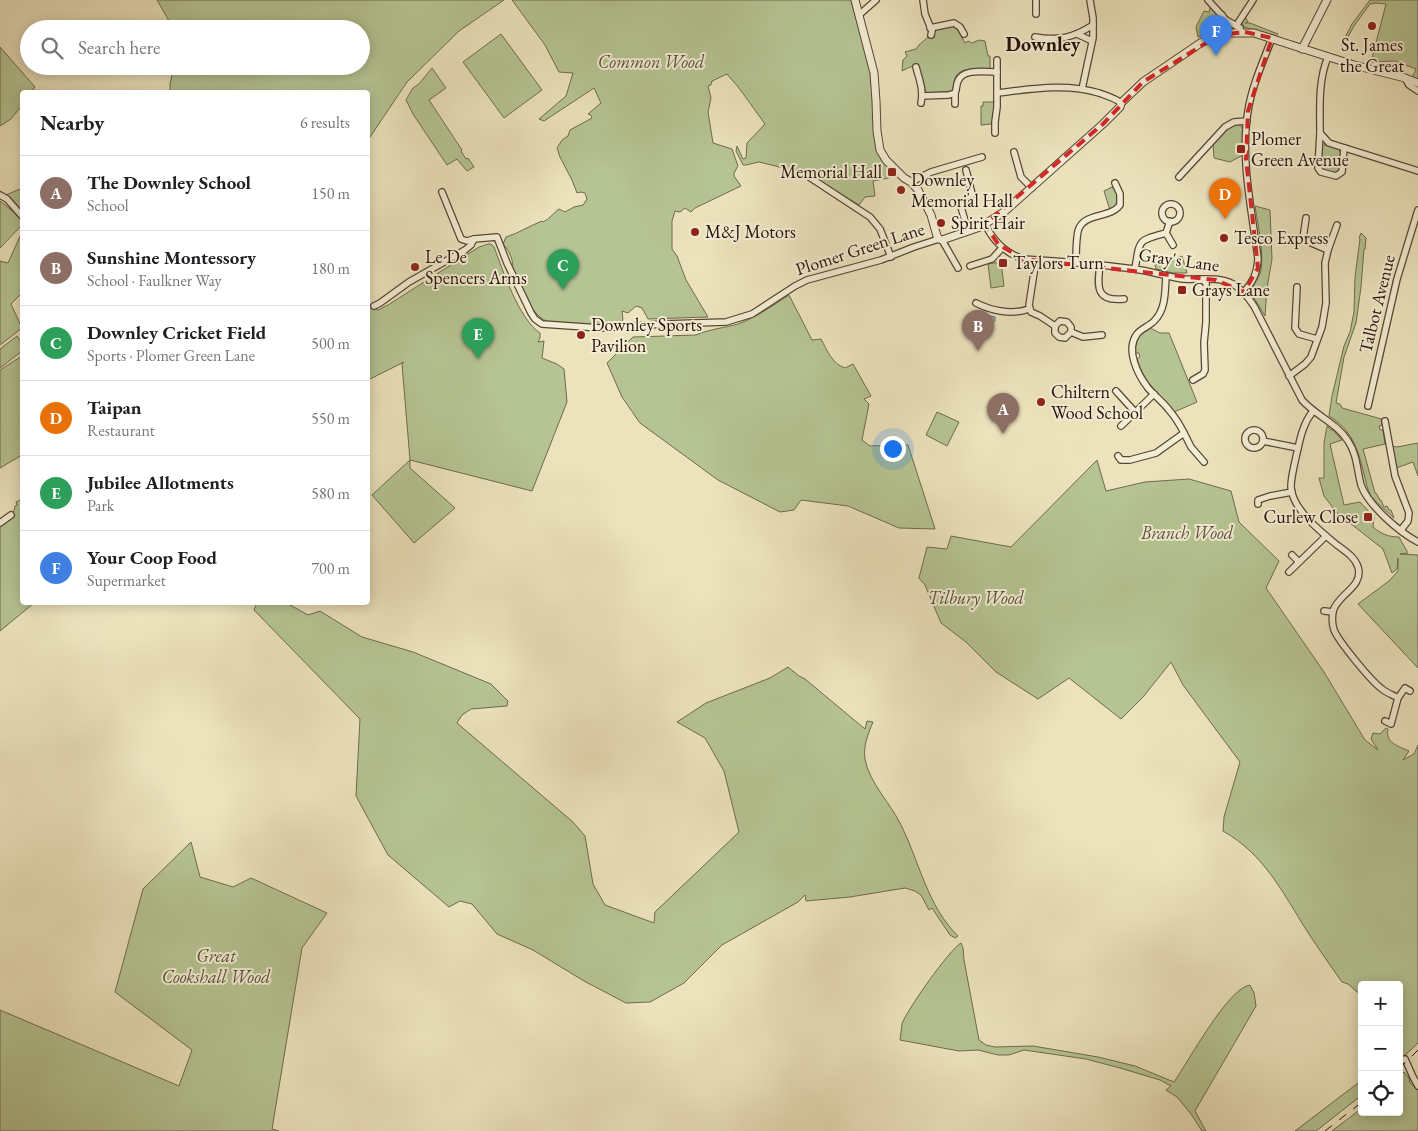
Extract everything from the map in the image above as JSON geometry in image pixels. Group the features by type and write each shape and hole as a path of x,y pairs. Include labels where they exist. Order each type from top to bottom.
{"street":[{"path":"854,0 874,74 876,132 880,150 886,160 918,190 928,207 941,240 958,268"},
{"path":"858,15 876,0"},
{"path":"923,0 931,35"},
{"path":"1036,0 1036,14"},
{"path":"1082,88 1092,41 1093,25 1090,0"},
{"path":"1208,0 1238,29 1253,0"},
{"path":"1302,49 1327,0"},
{"path":"1219,35 1222,26 1222,15"},
{"path":"930,28 954,23 960,27 964,34"},
{"path":"1035,37 1057,39 1077,34 1093,25"},
{"name":"Plomer Green Lane","path":"474,239 497,237 534,319 539,323 592,328 726,322 752,314 807,280 891,257 914,247 941,240 985,224 1004,212 1032,188 1115,112 1121,103 1144,82 1202,42 1219,35 1238,29 1418,83"},
{"path":"1077,34 1092,41"},
{"path":"1272,38 1253,88 1247,121 1246,159 1258,268 1253,280 1244,292 1254,306 1302,400 1313,411 1335,426 1352,447 1367,497 1374,506 1401,530 1418,542"},
{"path":"1328,57 1323,67 1321,86 1318,168 1321,172 1336,176 1342,172 1344,148"},
{"path":"995,133 997,60"},
{"path":"916,67 922,88 921,103"},
{"path":"955,104 957,81 962,75 966,73 997,72"},
{"path":"1405,78 1418,91"},
{"path":"997,92 1057,87 1082,88 1105,95 1121,103"},
{"path":"922,96 955,93"},
{"path":"1179,177 1225,127 1234,122 1247,121"},
{"path":"1320,133 1329,143 1418,171"},
{"path":"1012,155 1020,177 1032,188"},
{"path":"911,182 931,172 982,157"},
{"path":"966,170 972,194 969,200 962,203 961,208 968,231"},
{"path":"803,173 870,217 880,229 891,257"},
{"path":"1076,263 1077,238 1080,225 1086,220 1115,211 1120,205 1120,194 1115,183"},
{"path":"442,192 462,240 474,239"},
{"path":"0,194 20,214"},
{"name":"Talbot Avenue","path":"1368,406 1397,279 1418,210"},
{"path":"1302,239 1306,218"},
{"path":"1166,233 1170,221"},
{"name":"Gray's Lane","path":"985,224 1002,248 1023,259 1100,265 1135,269 1185,279 1216,280 1229,282 1244,292"},
{"path":"1289,376 1305,364 1314,349 1325,314 1324,270 1328,250 1337,225"},
{"path":"1166,233 1174,245"},
{"path":"1135,269 1139,247 1143,240 1166,233"},
{"path":"374,306 409,282 465,250 474,239"},
{"path":"1294,242 1302,239 1328,250"},
{"path":"970,266 992,259 1002,248"},
{"path":"1036,260 1029,309 1055,326"},
{"path":"1100,265 1098,279 1100,293 1109,299 1124,300"},
{"path":"1166,276 1160,314 1137,334 1133,345 1133,355 1143,381 1169,410 1191,447 1205,462"},
{"path":"1193,380 1203,374 1205,370 1206,280"},
{"path":"1297,287 1298,298 1294,322 1296,332 1317,339"},
{"path":"976,303 1001,311 1021,312 1029,309"},
{"path":"1060,321 1067,322 1071,327 1071,332 1065,338 1059,337 1055,334 1055,326 1060,321"},
{"path":"1071,332 1083,337 1102,335"},
{"path":"1116,391 1135,412"},
{"path":"1122,426 1154,394"},
{"path":"1313,411 1304,424 1291,479 1294,500 1304,514 1326,536 1352,557 1358,567 1357,582 1337,602 1333,612 1334,628 1345,646 1378,685 1398,698"},
{"path":"1384,425 1395,476 1409,513 1408,521 1401,530"},
{"path":"1120,460 1157,456 1174,439 1184,433"},
{"path":"1263,441 1298,448"},
{"path":"1258,504 1258,500 1292,492"},
{"path":"0,523 11,515"},
{"path":"1289,572 1326,536"},
{"path":"1292,555 1299,562"},
{"path":"1324,611 1333,612"},
{"path":"1385,721 1391,724 1398,698 1405,688 1410,691"},
{"path":"1405,1059 1418,1086"}],"highlighted area":[{"path":"1245,32 1272,38 1248,111 1246,159 1258,268 1244,292 1216,280 1023,259 998,244 985,224 1103,124 1143,82 1219,35"}],"green space":[{"path":"157,0 504,0 459,31 407,82 370,137 370,90 170,90 170,84 172,75 370,75 370,20 168,19"},
{"name":"Common Wood","path":"512,0 851,0 870,69 877,150 881,158 898,176 873,181 875,196 865,197 859,205 808,174 759,162 743,165 736,151 737,146 743,159 746,158 747,143 765,124 727,74 712,81 711,85 708,86 711,98 708,112 713,143 732,149 738,166 734,176 741,186 695,208 691,212 685,208 680,212 675,211 672,221 672,249 677,256 686,280 708,317 648,319 642,308 636,306 628,313 622,311 623,319 621,325 579,325 547,321 536,314 528,301 511,268 513,265 510,254 503,244 506,237 545,221 559,209 565,212 583,205 587,199 585,193 577,193 557,148 562,140 568,136 570,130 592,118 588,114 601,103 594,88 544,121 539,119 566,96 573,73 559,72 545,45"},
{"path":"1370,0 1418,0 1418,80 1412,78 1416,69 1395,61 1371,62 1386,4 1370,4 1354,26 1343,46 1341,45 1352,24"},
{"path":"1210,8 1218,20 1216,29 1198,37 1196,27 1204,11 1209,12"},
{"path":"1245,16 1248,22 1245,23 1250,23 1278,34 1276,37 1244,27 1241,21"},
{"path":"952,26 958,30 965,43 968,41 972,43 979,40 985,41 988,56 990,56 990,69 962,71 954,80 952,91 927,93 915,67 902,71 903,60 907,56 905,52 916,49 928,37 935,37 934,30"},
{"path":"501,34 542,90 504,118 463,62"},
{"path":"0,47 20,70 20,75 24,75 35,87 33,90 20,90 20,108 11,119 0,126"},
{"path":"432,68 446,88 429,100 466,159 468,158 474,167 467,171 457,159 447,165 413,114 406,100 413,88 419,84"},
{"path":"983,102 995,102 991,124 981,125 981,106 983,106"},
{"path":"1239,124 1243,129 1243,155 1230,162 1214,158 1213,144 1231,125"},
{"path":"1323,145 1338,148 1341,153 1341,165 1338,173 1331,173 1321,169 1320,147"},
{"path":"1112,187 1117,196 1117,202 1110,210 1104,191"},
{"path":"20,189 20,210 6,195"},
{"path":"0,201 20,217 20,227 0,248"},
{"path":"1255,206 1270,210 1272,259 1265,316 1252,292 1262,263"},
{"path":"1361,233 1366,238 1356,323 1344,357 1336,403 1340,404 1342,408 1385,420 1381,420 1382,425 1379,426 1380,430 1383,430 1385,444 1363,449 1375,493 1384,507 1387,506 1391,510 1394,518 1371,496 1353,441 1343,427 1329,416 1344,346 1350,332 1354,312 1355,277"},
{"path":"20,236 20,295 11,304 20,324 20,330 0,345 0,261 8,263"},
{"path":"488,244 494,247 507,281 525,317 540,333 538,342 544,341 542,358 564,369 567,402 532,491 410,460 402,364 404,362 370,379 370,308 378,310 388,305 479,247"},
{"path":"1182,256 1187,273 1173,273 1156,269 1155,265"},
{"path":"1001,262 1004,286 991,288 988,264"},
{"path":"789,295 812,340 821,339 830,356 840,366 845,368 853,364 871,396 864,399 869,404 862,440 870,446 908,445 935,529 899,528 848,506 801,500 794,510 780,512 718,480 640,423 622,397 607,363 633,337 696,335 738,324 758,315"},
{"path":"1150,328 1160,333 1169,333 1197,402 1174,412 1143,374 1137,359 1140,357 1139,353 1135,353 1135,344 1138,338"},
{"path":"17,336 20,340 20,353 0,368 0,349"},
{"path":"20,357 20,456 0,468 0,370"},
{"path":"937,412 959,422 947,446 926,435"},
{"path":"1327,426 1342,440 1330,444 1344,505 1360,502 1374,517 1373,527 1385,535 1399,537 1408,553 1400,554 1418,555 1418,668 1358,604 1389,581 1398,571 1398,558 1397,569 1392,573 1383,549 1337,513 1324,496 1319,478 1324,478 1324,443"},
{"path":"1418,443 1418,476 1413,462 1396,468 1391,446 1397,447"},
{"path":"410,460 410,468 455,508 414,543 372,495"},
{"path":"1097,460 1106,491 1145,482 1189,479 1231,491 1239,522 1279,561 1266,588 1324,672 1365,740 1378,750 1371,739 1373,733 1380,734 1386,728 1388,729 1390,741 1409,751 1403,760 1414,754 1418,745 1418,1043 1403,1057 1403,981 1358,981 1358,993 1348,984 1342,982 1271,875 1250,851 1223,831 1224,817 1240,762 1183,685 1171,662 1143,697 1121,719 1069,678 1038,699 996,672 966,642 941,623 925,585 919,578 927,547 947,549 951,536 1011,547"},
{"path":"20,500 20,605 32,605 0,631 0,522 14,511 17,505 16,502"},
{"path":"256,605 290,605 308,615 320,611 362,637 413,652 491,684 508,701 507,706 471,709 462,715 457,723 573,822 585,836 593,884 605,905 654,923 655,912 739,832 724,771 705,738 677,722 706,703 770,678 788,667 865,729 867,721 873,722 865,745 867,768 875,784 896,815 907,837 931,897 947,924 958,936 955,938 950,935 932,908 929,910 921,895 905,888 850,897 806,901 805,895 798,902 722,945 684,983 650,1002 626,1003 584,981 533,950 497,934 472,904 460,901 449,907 388,855 356,796 360,719 254,610"},
{"name":"Great Cookshall Wood","path":"191,842 200,877 233,887 251,878 327,913 302,948 272,1129 279,1131 0,1131 0,1010 179,1086 192,1050 115,992 143,889"},
{"path":"961,943 979,1040 986,1045 995,1047 1033,1046 1098,1057 1135,1066 1174,1082 1220,1012 1241,989 1250,985 1254,993 1256,1006 1195,1111 1206,1131 1202,1131 1177,1097 1166,1090 1171,1086 1160,1080 1120,1068 1086,1059 1024,1050 1009,1055 998,1055 978,1050 959,1051 900,1040 902,1024 911,1007 939,968"},
{"path":"1403,1073 1418,1090 1418,1131 1332,1131 1358,1111 1358,1116 1403,1116"},
{"path":"1358,1083 1358,1098 1316,1131 1295,1131"}],"water":[{"path":"977,315 995,317 995,321 985,329 973,322"}],"railway":[{"path":"1403,1065 1418,1050"},
{"path":"1325,1131 1358,1105"}],"place":[{"name":"St. James the Great","path":"1372,26"},
{"name":"Your Coop Food","path":"1216,56"},
{"name":"Plomer Green Avenue","path":"1241,149"},
{"name":"Memorial Hall","path":"892,172"},
{"name":"Downley Memorial Hall","path":"901,190"},
{"name":"Taipan","path":"1225,219"},
{"name":"Spirit Hair","path":"941,223"},
{"name":"M&J Motors","path":"695,232"},
{"name":"Tesco Express","path":"1224,238"},
{"name":"Taylors Turn","path":"1003,263"},
{"name":"Le De Spencers Arms","path":"415,267"},
{"name":"Downley Cricket Field","path":"563,290"},
{"name":"Grays Lane","path":"1182,290"},
{"name":"Downley Sports Pavilion","path":"581,335"},
{"name":"Sunshine Montessory","path":"978,351"},
{"name":"Jubilee Allotments","path":"478,359"},
{"name":"Chiltern Wood School","path":"1041,402"},
{"name":"The Downley School","path":"1003,434"},
{"name":"Curlew Close","path":"1368,517"}],"district":[{"name":"Downley","path":"1043,44"}],"park label":[{"name":"Branch Wood","path":"1187,533"},
{"name":"Tilbury Wood","path":"976,598"}]}
